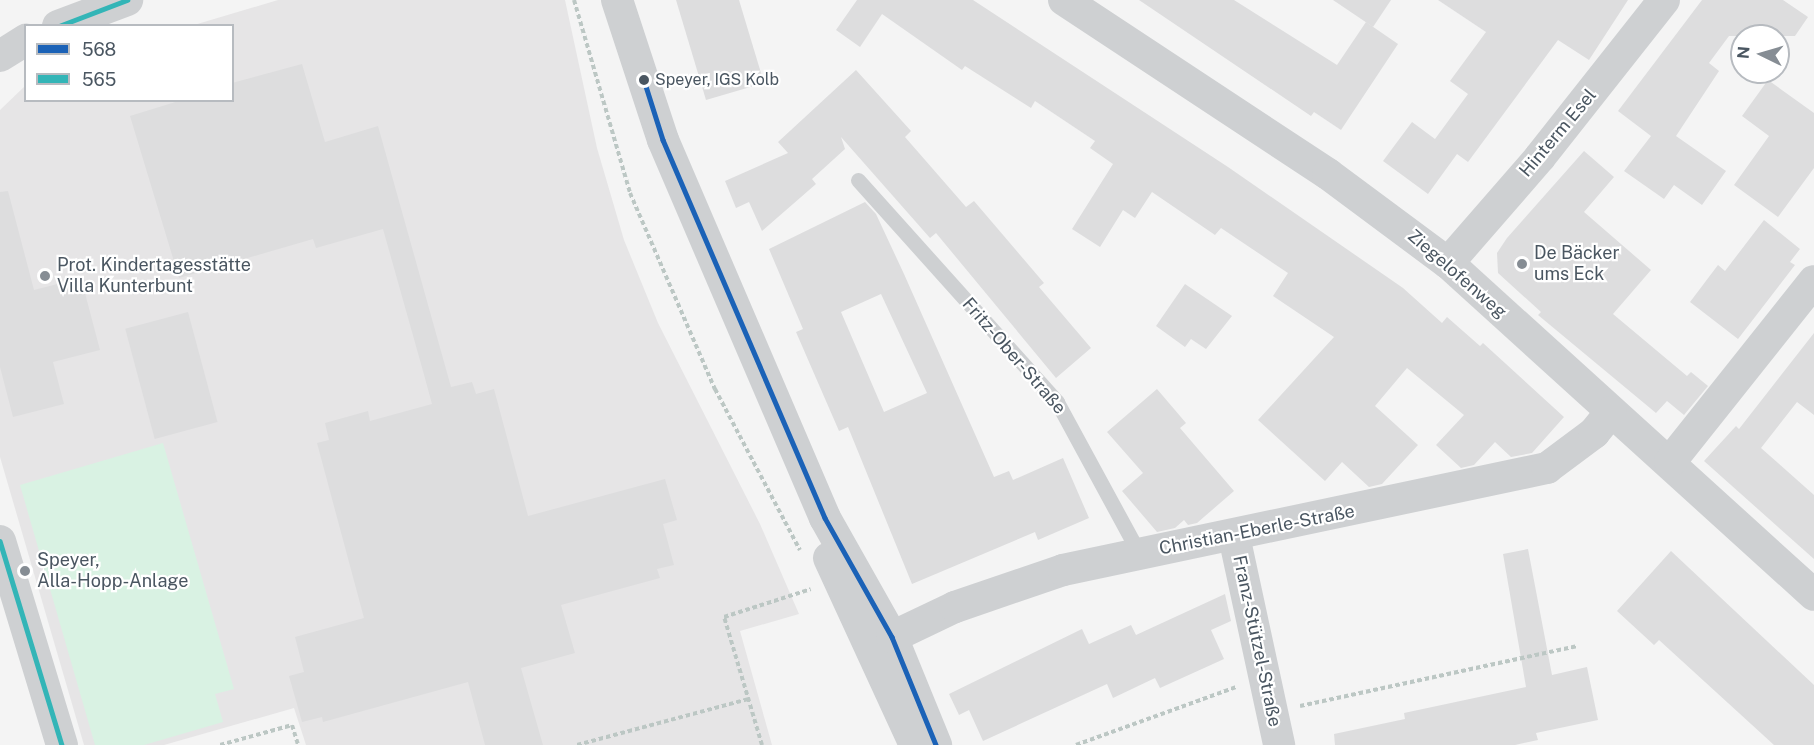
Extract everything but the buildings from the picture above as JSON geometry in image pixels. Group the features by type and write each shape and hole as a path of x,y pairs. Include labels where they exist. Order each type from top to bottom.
{"street":[{"path":"63,24 127,0"},
{"path":"617,0 663,140 825,518 892,637 936,745"},
{"name":"Ziegelofenweg","path":"1064,0 1318,168 1448,263 1814,595"},
{"name":"Hinterm Esel","path":"1448,263 1540,157 1664,0"},
{"path":"0,56 24,41"},
{"path":"1670,462 1814,281"},
{"name":"Christian-Eberle-Straße","path":"892,637 1017,583 1139,553 1234,536 1547,468 1586,440 1611,412"},
{"path":"825,518 828,555 915,745"},
{"name":"Franz-Stützel-Straße","path":"1234,536 1267,676 1279,745"},
{"path":"0,542 62,745"}],"lane":[{"name":"Fritz-Ober-Straße","path":"858,180 1057,402 1139,553"}],"path":[{"path":"574,0 630,193 715,389 802,555"},
{"path":"762,745 724,617 819,587"},
{"path":"1274,712 1578,646"},
{"path":"1076,745 1267,676"},
{"path":"577,745 749,699"},
{"path":"220,745 292,725 298,745"}],"shaded area":[{"path":"278,0 565,0 597,148 624,240 658,323 760,524 799,614 740,631 772,745 306,745 294,708 164,745 84,745 0,457 0,110 24,87 24,102 234,102 234,24 197,24"}],"green space":[{"path":"163,443 234,689 215,694 223,722 144,745 95,745 20,485"}],"transit line":[{"name":"565","path":"64,24 127,0"},
{"name":"568","path":"644,80 663,140 825,518 892,637 936,745"},
{"name":"565","path":"0,541 62,745"}],"place":[{"name":"Speyer, IGS Kolb","path":"644,80"},
{"name":"De Bäcker ums Eck","path":"1522,264"},
{"name":"Prot. Kindertagesstätte Villa Kunterbunt","path":"45,276"},
{"name":"Speyer, Alla-Hopp-Anlage","path":"25,571"}]}
